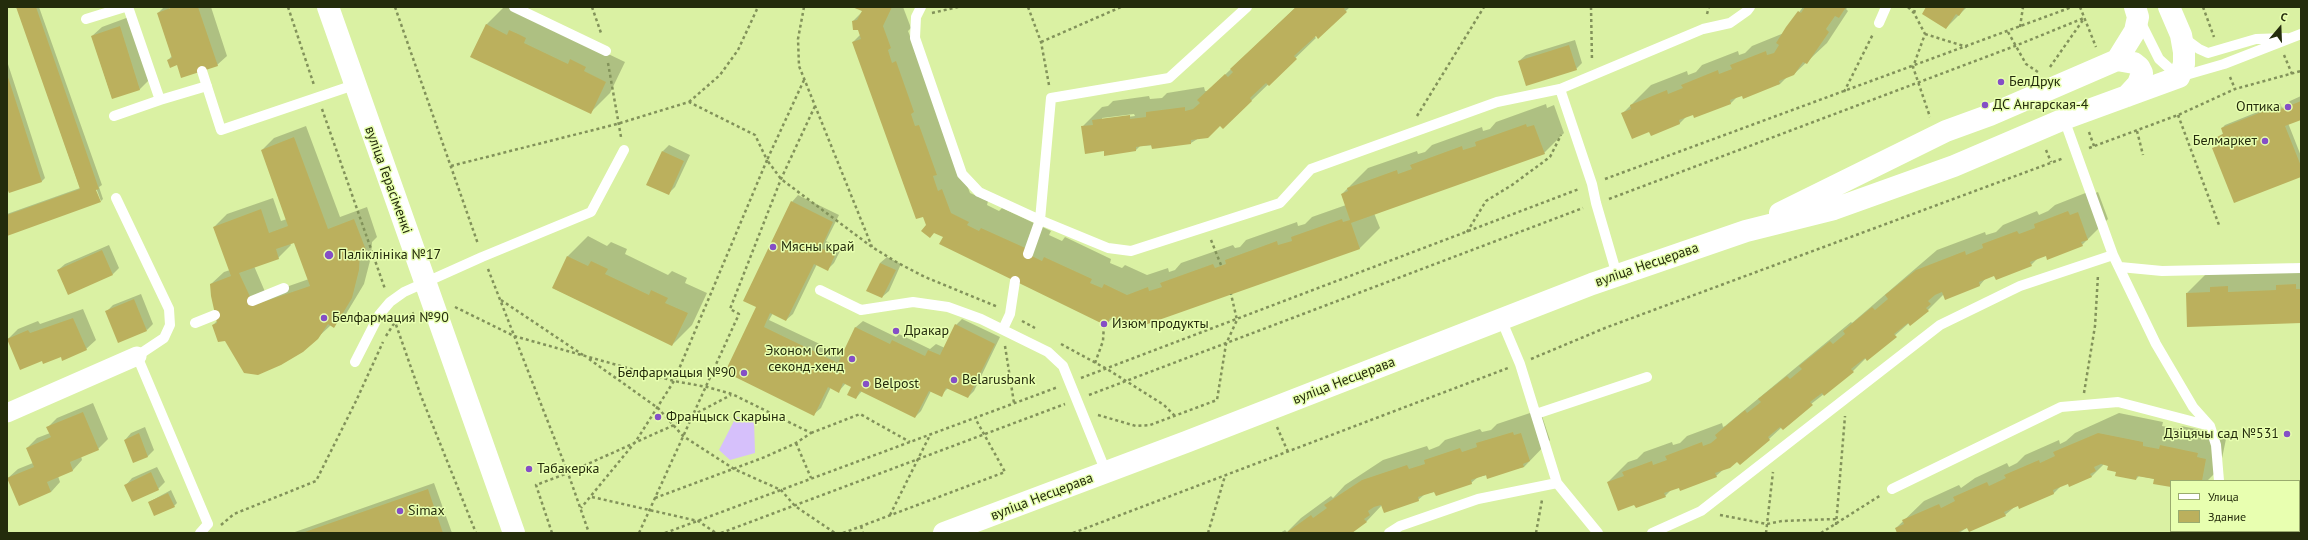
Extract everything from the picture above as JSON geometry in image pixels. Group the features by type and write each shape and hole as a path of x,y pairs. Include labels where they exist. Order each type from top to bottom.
{"main road":[{"name":"вуліца Герасіменкі","path":"328,7 354,85 514,533"},
{"path":"1746,231 1834,209 1954,166 2064,119 2179,77 2184,64 2181,35 2169,7"},
{"path":"1746,231 1938,126 1990,115 2117,60 2130,40 2136,12"},
{"path":"2117,60 2134,64 2139,67 2142,73 2138,84 2127,96"},
{"path":"1938,126 1934,150 1936,158 1954,166"},
{"name":"вуліца Несцерава","path":"944,533 1269,410 1617,275 1746,231"}],"street":[{"path":"7,412 137,356"}],"lane":[{"path":"86,19 127,7 160,100"},
{"path":"514,7 606,51"},
{"path":"921,7 916,17 915,38 962,174 979,192 1040,220 1108,248 1131,250 1207,228 1280,203 1311,168 1497,102 1560,90 1703,29 1730,23 1747,11 1750,7"},
{"path":"1028,254 1040,220 1052,98 1169,78 1246,7"},
{"path":"1879,23 1886,7"},
{"path":"2136,12 2160,59 2179,77 2224,64 2279,44 2296,36"},
{"path":"2181,35 2189,43 2208,53 2256,39 2296,36"},
{"path":"202,71 221,130 319,99 354,85"},
{"path":"114,116 207,86"},
{"path":"1560,90 1592,184 1596,204 1617,275"},
{"path":"2064,119 2078,152 2094,204 2113,255 2156,344 2194,407 2210,426 2216,445 2218,480"},
{"path":"355,362 379,315 390,302 425,281 591,212 624,150"},
{"path":"116,198 168,309 170,325 164,338 137,356 208,524 200,533"},
{"path":"1652,533 1701,511 1775,455 1940,325 2020,286 2099,258 2113,255"},
{"path":"2120,268 2162,271 2301,268"},
{"path":"1003,329 1010,314 1015,281"},
{"path":"252,301 284,288"},
{"path":"820,290 861,310 913,302 948,307 1003,329 1048,352 1063,366 1106,472"},
{"path":"195,324 215,315"},
{"path":"1501,319 1520,364 1557,483 1598,533"},
{"path":"1536,414 1647,377"},
{"path":"1892,489 2061,407 2118,402 2210,426"},
{"path":"1389,533 1400,526 1478,499 1557,483"}],"path":[{"path":"288,7 390,302 395,322 422,396 476,533"},
{"path":"395,7 482,257 501,300 568,473 589,533"},
{"path":"592,7 606,51 617,124 624,150"},
{"path":"451,166 617,124 689,102 720,75 738,50 758,7"},
{"path":"804,7 798,39 799,66 872,247"},
{"path":"916,17 958,7"},
{"path":"1028,7 1041,42 1052,98"},
{"path":"1041,42 1121,7"},
{"path":"1405,135 1484,7"},
{"path":"1590,7 1593,76"},
{"path":"1908,7 1914,13 1925,34 1967,48"},
{"path":"1914,13 1916,7"},
{"path":"2020,27 2023,7"},
{"path":"2060,12 2062,7"},
{"path":"665,533 1237,320 1592,184 1967,48 2072,7"},
{"path":"2080,7 2096,48"},
{"path":"721,533 2015,46 2084,18"},
{"path":"2049,69 2084,18"},
{"path":"1844,92 1879,23"},
{"path":"2008,32 2026,64 2044,75"},
{"path":"1925,34 1912,67 1938,126"},
{"path":"2279,44 2292,74"},
{"path":"1073,533 1520,364 1605,328 2178,115 2235,89 2301,71"},
{"path":"581,508 592,497 636,441 674,381 767,160 804,80"},
{"path":"689,102 755,136 767,160 781,179 872,247 925,277 989,302 1010,314"},
{"path":"639,533 707,387 739,314 730,309 781,179 815,106"},
{"path":"2178,115 2219,224"},
{"path":"1466,232 1486,201 1512,185 1550,156 1570,118"},
{"path":"2137,130 2143,156"},
{"path":"2089,132 2094,146"},
{"path":"2046,150 2051,162"},
{"path":"1207,228 1221,266"},
{"path":"2082,405 2095,326 2099,258"},
{"path":"1076,400 1090,412 1136,426 1150,425 1217,400 1226,344 1237,320 1231,294"},
{"path":"501,300 586,357 658,408 683,436 734,469 781,490 795,506 835,533"},
{"path":"448,304 514,336 674,381 707,387 732,394 811,433"},
{"path":"216,528 234,514 316,481 356,401 385,336 395,322 414,313"},
{"path":"1095,363 1103,341 1104,324"},
{"path":"1003,329 1014,403"},
{"path":"1060,343 1095,363 1107,368 1164,405 1176,416"},
{"path":"552,533 536,484 568,473 674,425 696,411 732,394"},
{"path":"1836,525 1846,399"},
{"path":"1269,410 1288,452"},
{"path":"655,498 734,469 796,443 811,433 860,414 910,442"},
{"path":"843,533 1005,472 983,435 975,418"},
{"path":"890,515 930,434"},
{"path":"796,443 811,478"},
{"path":"1766,533 1775,455"},
{"path":"1208,533 1225,475"},
{"path":"1536,533 1544,486"},
{"path":"1821,533 1828,531 1892,489"},
{"path":"592,497 698,521 716,533"},
{"path":"1701,511 1767,524 1782,521 1837,519"},
{"path":"861,526 863,533"}],"shaded area":[{"path":"736,417 754,420 755,453 730,460 719,450"}],"building":[{"path":"16,7 36,7 99,189 96,190 101,202 7,236 7,215 80,189"},
{"path":"173,7 198,7 218,66 181,78 177,65 170,68 167,60 172,58 157,13"},
{"path":"852,7 892,7 883,26 891,48 888,50 892,63 896,61 914,112 911,114 915,126 919,125 937,175 933,176 938,191 942,189 951,213 969,222 967,225 979,231 981,228 1032,251 1030,255 1042,261 1044,257 1092,279 1090,283 1102,288 1104,284 1127,295 1148,287 1149,291 1162,287 1160,283 1213,264 1215,268 1226,264 1225,260 1277,241 1278,245 1292,241 1291,237 1342,219 1343,222 1350,220 1341,194 1348,191 1347,188 1397,170 1398,174 1412,169 1410,165 1462,146 1463,150 1476,146 1475,142 1526,124 1527,127 1534,125 1545,154 1351,223 1360,249 1139,327 1136,319 1127,322 1128,327 1119,327 1119,322 1110,318 1107,326 939,244 943,237 934,233 930,238 921,231 926,225 923,217 916,219 852,42 861,39 858,30 853,30 852,21 857,20 862,11"},
{"path":"1296,7 1346,7 1344,9 1347,12 1318,39 1316,36 1294,56 1297,59 1269,86 1266,83 1250,98 1252,101 1223,129 1220,126 1208,138 1191,140 1191,144 1152,149 1151,145 1136,147 1136,151 1104,156 1104,151 1085,154 1081,126 1093,125 1092,120 1130,115 1130,119 1146,117 1146,112 1185,107 1185,111 1193,109 1200,103 1197,100 1225,74 1228,77 1233,72 1230,69"},
{"path":"1805,7 1846,7 1839,18 1835,16 1826,29 1829,32 1807,64 1803,62 1794,75 1779,81 1780,84 1743,99 1742,96 1730,100 1731,104 1694,118 1693,115 1679,120 1680,124 1651,136 1649,132 1632,139 1621,113 1631,109 1630,105 1667,90 1668,94 1683,88 1681,85 1718,70 1719,74 1732,69 1730,65 1766,51 1767,55 1774,53 1779,45 1776,43 1786,27 1798,11 1801,13"},
{"path":"1926,7 1965,7 1959,16 1956,14 1946,29 1922,14"},
{"path":"486,24 507,35 509,30 518,34 526,38 524,43 568,64 570,59 586,67 584,71 606,82 591,114 470,57"},
{"path":"120,26 140,90 112,99 91,36"},
{"path":"1569,45 1577,70 1526,86 1518,61"},
{"path":"7,74 42,182 9,193 7,188"},
{"path":"2301,101 2301,120 2285,126 2301,166 2301,177 2234,203 2212,148 2220,145 2217,137 2223,134 2221,128 2277,106 2279,110"},
{"name":"Паліклініка №17","path":"294,137 328,229 354,219 366,250 360,252 359,270 352,298 334,328 328,324 318,339 303,352 281,365 258,375 244,373 225,341 218,342 212,325 217,323 210,284 231,276 213,227 261,209 269,233 288,226 261,150","holes":["294,243 310,286 254,305 239,273 279,259 276,249"]},
{"path":"662,151 684,161 669,195 646,185"},
{"path":"791,201 833,222 821,248 835,255 828,271 814,264 786,321 770,313 764,327 838,363 855,327 890,344 892,340 925,356 928,350 940,355 955,324 995,344 968,398 946,388 942,397 929,391 915,418 860,391 856,399 847,395 851,387 843,383 839,393 828,387 814,416 725,372 756,307 743,301"},
{"path":"2068,211 2070,215 2078,212 2088,240 2081,242 2083,246 2047,260 2046,256 2030,262 2032,266 1996,280 1994,276 1979,282 1980,286 1945,300 1942,292 1935,295 1928,301 1931,304 1926,308 1929,311 1910,326 1908,323 1894,334 1897,337 1867,361 1865,358 1851,369 1854,372 1824,396 1822,393 1810,402 1813,405 1783,430 1780,427 1768,437 1770,440 1740,465 1737,462 1730,468 1715,473 1717,477 1680,491 1679,488 1664,493 1666,497 1636,508 1634,505 1618,511 1607,482 1624,476 1622,472 1652,461 1653,465 1667,460 1665,456 1702,442 1703,446 1711,443 1717,438 1715,435 1745,410 1747,413 1761,402 1758,399 1787,376 1790,379 1802,369 1799,366 1830,341 1833,344 1845,334 1843,331 1872,307 1875,310 1888,299 1885,295 1916,270 1965,251 1966,255 1983,248 1982,244 2017,231 2019,234 2035,228 2034,224"},
{"path":"102,250 113,275 68,295 57,270"},
{"path":"567,256 588,266 591,261 608,269 605,274 649,295 651,290 668,298 665,303 688,313 672,346 552,288"},
{"path":"880,263 896,270 882,298 866,291"},
{"path":"2296,284 2296,289 2301,289 2301,323 2187,327 2186,293 2210,292 2210,287 2228,286 2228,292 2276,290 2276,285"},
{"path":"134,299 147,331 118,343 105,311"},
{"path":"73,318 87,350 62,361 61,357 43,364 42,361 20,370 7,339 28,330 30,333"},
{"path":"83,412 99,450 70,462 73,471 47,482 51,492 19,506 7,478 34,467 26,448 51,437 46,427"},
{"path":"1513,432 1514,435 1521,433 1530,461 1523,464 1524,467 1487,479 1486,475 1471,480 1472,484 1436,496 1434,492 1418,497 1419,501 1384,513 1381,505 1374,507 1368,511 1370,515 1364,519 1367,522 1352,533 1286,533 1311,515 1313,518 1327,508 1324,505 1362,480 1407,465 1409,469 1425,464 1424,460 1460,448 1462,452 1477,447 1476,443"},
{"path":"139,433 148,457 133,463 124,440"},
{"path":"2098,433 2143,442 2143,446 2159,449 2160,445 2198,453 2197,457 2206,459 2202,480 2170,480 2170,487 2153,484 2154,479 2137,476 2136,480 2115,476 2116,472 2107,470 2108,466 2101,464 2094,467 2096,471 2090,474 2092,477 2069,487 2068,484 2053,490 2054,494 2019,509 2018,506 2004,512 2006,516 1969,532 1967,528 1956,533 1897,533 1895,528 1904,524 1902,520 1939,504 1941,508 1955,501 1953,497 1987,482 1989,486 2006,478 2004,475 2039,460 2040,463 2055,456 2053,452"},
{"path":"151,472 159,490 132,502 124,485"},
{"name":"Simax","path":"428,489 443,533 302,533"},
{"path":"168,493 175,507 154,516 148,502"}],"place":[{"name":"БелДрук","path":"2001,82"},
{"name":"ДС Ангарская-4","path":"1985,105"},
{"name":"Оптика","path":"2288,107"},
{"name":"Белмаркет","path":"2265,141"},
{"name":"Мясны край","path":"773,247"},
{"name":"Паліклініка №17","path":"329,255"},
{"name":"Белфармация №90","path":"324,318"},
{"name":"Изюм продукты","path":"1104,324"},
{"name":"Дракар","path":"896,331"},
{"name":"Эконом Сити секонд-хенд","path":"852,359"},
{"name":"Белфармацыя №90","path":"744,373"},
{"name":"Belarusbank","path":"954,380"},
{"name":"Belpost","path":"866,384"},
{"name":"Францыск Скарына","path":"658,417"},
{"name":"Дзіцячы сад №531","path":"2287,434"},
{"name":"Табакерка","path":"529,469"},
{"name":"Simax","path":"400,511"}]}
